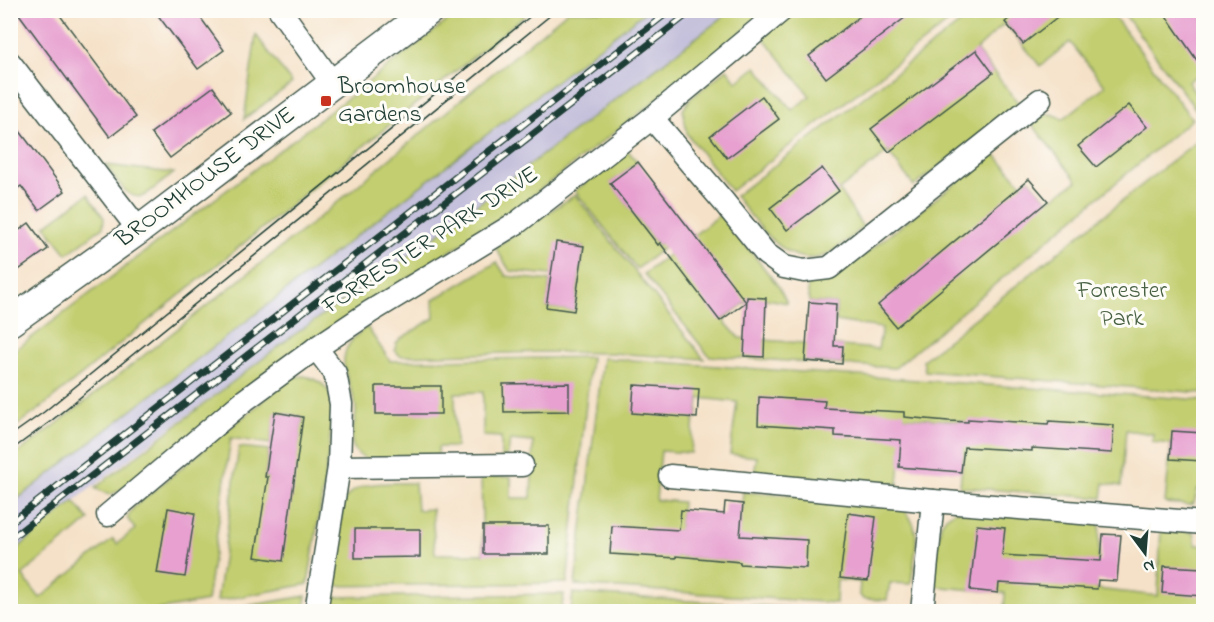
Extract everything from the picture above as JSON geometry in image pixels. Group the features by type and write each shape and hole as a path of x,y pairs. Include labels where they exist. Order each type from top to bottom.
{"street":[{"path":"280,10 333,84"},
{"name":"BROOMHOUSE DRIVE","path":"10,322 139,230 430,10"},
{"name":"FORRESTER PARK DRIVE","path":"108,515 245,399 316,348 370,312 518,222 652,118 782,10"},
{"path":"10,63 139,230"},
{"path":"652,118 766,255 784,267 804,271 829,268 1040,100"},
{"path":"316,348 335,373 341,404 339,467 316,612"},
{"path":"339,467 522,465"},
{"path":"669,476 1203,523"},
{"path":"922,612 933,501"}],"shaded area":[{"path":"646,11 731,11 423,246 291,337 74,501 11,554 11,504"}],"green space":[{"path":"460,11 530,11 11,430 11,353"},
{"path":"568,11 646,11 11,504 11,458 316,220"},
{"path":"731,11 768,11 511,212 313,340 119,491 109,495 95,488 291,337 423,246"},
{"path":"796,11 963,11 731,191 687,134 683,110 690,99 727,69 737,82 756,67 792,110 810,96 762,36"},
{"path":"976,11 1110,11 1192,119 895,368 709,356 644,274 721,214 779,287 787,303 758,299 740,307 723,320 739,338 878,349 882,328 836,321 836,304 809,302 807,282 842,272 994,153 1022,185 1029,179 1048,201 1077,181 1031,123 1046,114 1063,119 1105,86 1070,42 1040,66 1005,23 976,50 1020,105 914,186 888,152 839,190 863,227 836,249 826,255 812,258 798,256 786,250 763,230 735,196"},
{"path":"1122,11 1203,11 1203,71 1188,82 1203,104 1203,112 1200,115"},
{"path":"256,35 292,83 244,119"},
{"name":"Forrester Park","path":"1197,141 1204,150 1203,393 925,371 923,360"},
{"path":"627,150 638,162 611,183 658,245 680,228 683,232 637,269 575,191"},
{"path":"106,165 174,173 144,196 138,197 122,187"},
{"path":"88,194 104,218 103,227 67,254 45,226"},
{"path":"575,195 704,359 610,353 544,352 400,356 395,350 400,339 434,318 433,300 497,262 506,276 550,281 547,307 574,311 584,246 551,275 510,271 495,247"},
{"path":"367,327 390,361 591,357 567,583 331,586 343,502 357,489 375,484 415,483 417,510 432,509 435,554 483,554 481,477 511,477 511,498 531,498 533,442 510,440 508,454 501,458 501,437 483,436 483,392 455,393 456,447 438,447 438,461 377,461 361,456 356,451 352,434 356,409 345,372 344,360 349,345"},
{"path":"603,358 1203,400 1203,490 1198,489 1194,503 1190,505 1165,503 1171,444 1152,442 1153,434 1126,430 1121,486 1104,483 1102,498 960,487 966,422 904,417 898,484 754,474 757,457 730,454 737,402 699,398 697,418 694,418 691,453 661,451 656,500 682,502 677,556 737,561 743,492 898,504 907,512 915,531 916,551 911,584 890,583 887,600 863,599 859,594 860,582 837,580 836,603 575,585"},
{"path":"304,376 316,380 325,387 330,394 332,407 324,485 308,584 217,601 239,447 269,450 265,477 293,481 303,417 276,412 270,444 231,438 207,601 151,611 11,612 11,554 74,501 89,520 22,575 40,598 113,539 117,544 135,529 127,518 134,507 292,377"},
{"path":"955,511 1100,520 1097,589 1158,596 1161,525 1194,533 1196,545 1203,545 1203,611 1004,611 1005,593 932,586 941,524"},
{"path":"573,593 835,611 571,611"},
{"path":"564,594 561,611 326,612 328,597"},
{"path":"306,596 304,611 217,611"}],"building":[{"path":"16,10 56,10 136,117 110,137"},
{"path":"154,10 195,10 224,50 198,69"},
{"path":"868,10 915,10 826,78 809,56"},
{"path":"1020,10 1066,10 1023,44 1005,22"},
{"path":"1162,10 1203,10 1203,69"},
{"path":"976,50 993,73 889,152 871,129"},
{"path":"213,87 231,112 170,158 151,133"},
{"path":"762,96 779,119 727,158 710,136"},
{"path":"1129,105 1147,127 1096,167 1078,146"},
{"path":"10,118 65,191 39,210 21,186 18,188 10,179"},
{"path":"638,162 746,302 720,321 610,183"},
{"path":"822,168 839,191 787,230 770,208"},
{"path":"1029,179 1048,201 896,327 878,305"},
{"path":"29,223 48,249 10,276 10,237"},
{"path":"556,242 584,246 574,311 546,307"},
{"path":"747,297 766,298 764,357 744,356"},
{"path":"809,302 836,304 834,346 843,346 842,364 805,361"},
{"path":"569,383 569,411 504,412 503,384"},
{"path":"634,385 699,389 697,418 632,413"},
{"path":"376,386 441,386 441,414 376,414"},
{"path":"759,397 825,401 824,408 904,412 904,417 948,421 968,422 968,419 1114,425 1112,453 964,447 961,472 899,467 901,440 835,436 835,430 758,425"},
{"path":"275,412 303,417 283,561 255,557 268,477 265,477"},
{"path":"1172,431 1203,433 1203,461 1170,459"},
{"path":"725,502 743,504 740,536 807,540 806,568 740,564 740,562 676,556 676,558 610,554 612,526 679,530 681,510 724,514"},
{"path":"168,508 195,513 185,577 157,573"},
{"path":"848,513 876,517 868,581 840,578"},
{"path":"977,525 1005,528 1002,555 1101,561 1103,534 1121,535 1117,581 1098,580 1097,589 999,583 998,593 970,590"},
{"path":"483,526 549,526 549,554 483,554"},
{"path":"355,529 420,529 420,557 355,558"},
{"path":"1164,566 1203,568 1203,596 1162,593"}],"tram line":[{"path":"10,436 44,412 538,10"},
{"path":"10,451 51,421 557,10"}],"railway":[{"path":"10,523 671,10"},
{"path":"10,539 693,10"}],"place":[{"name":"Broomhouse Gardens","path":"326,101"}]}
